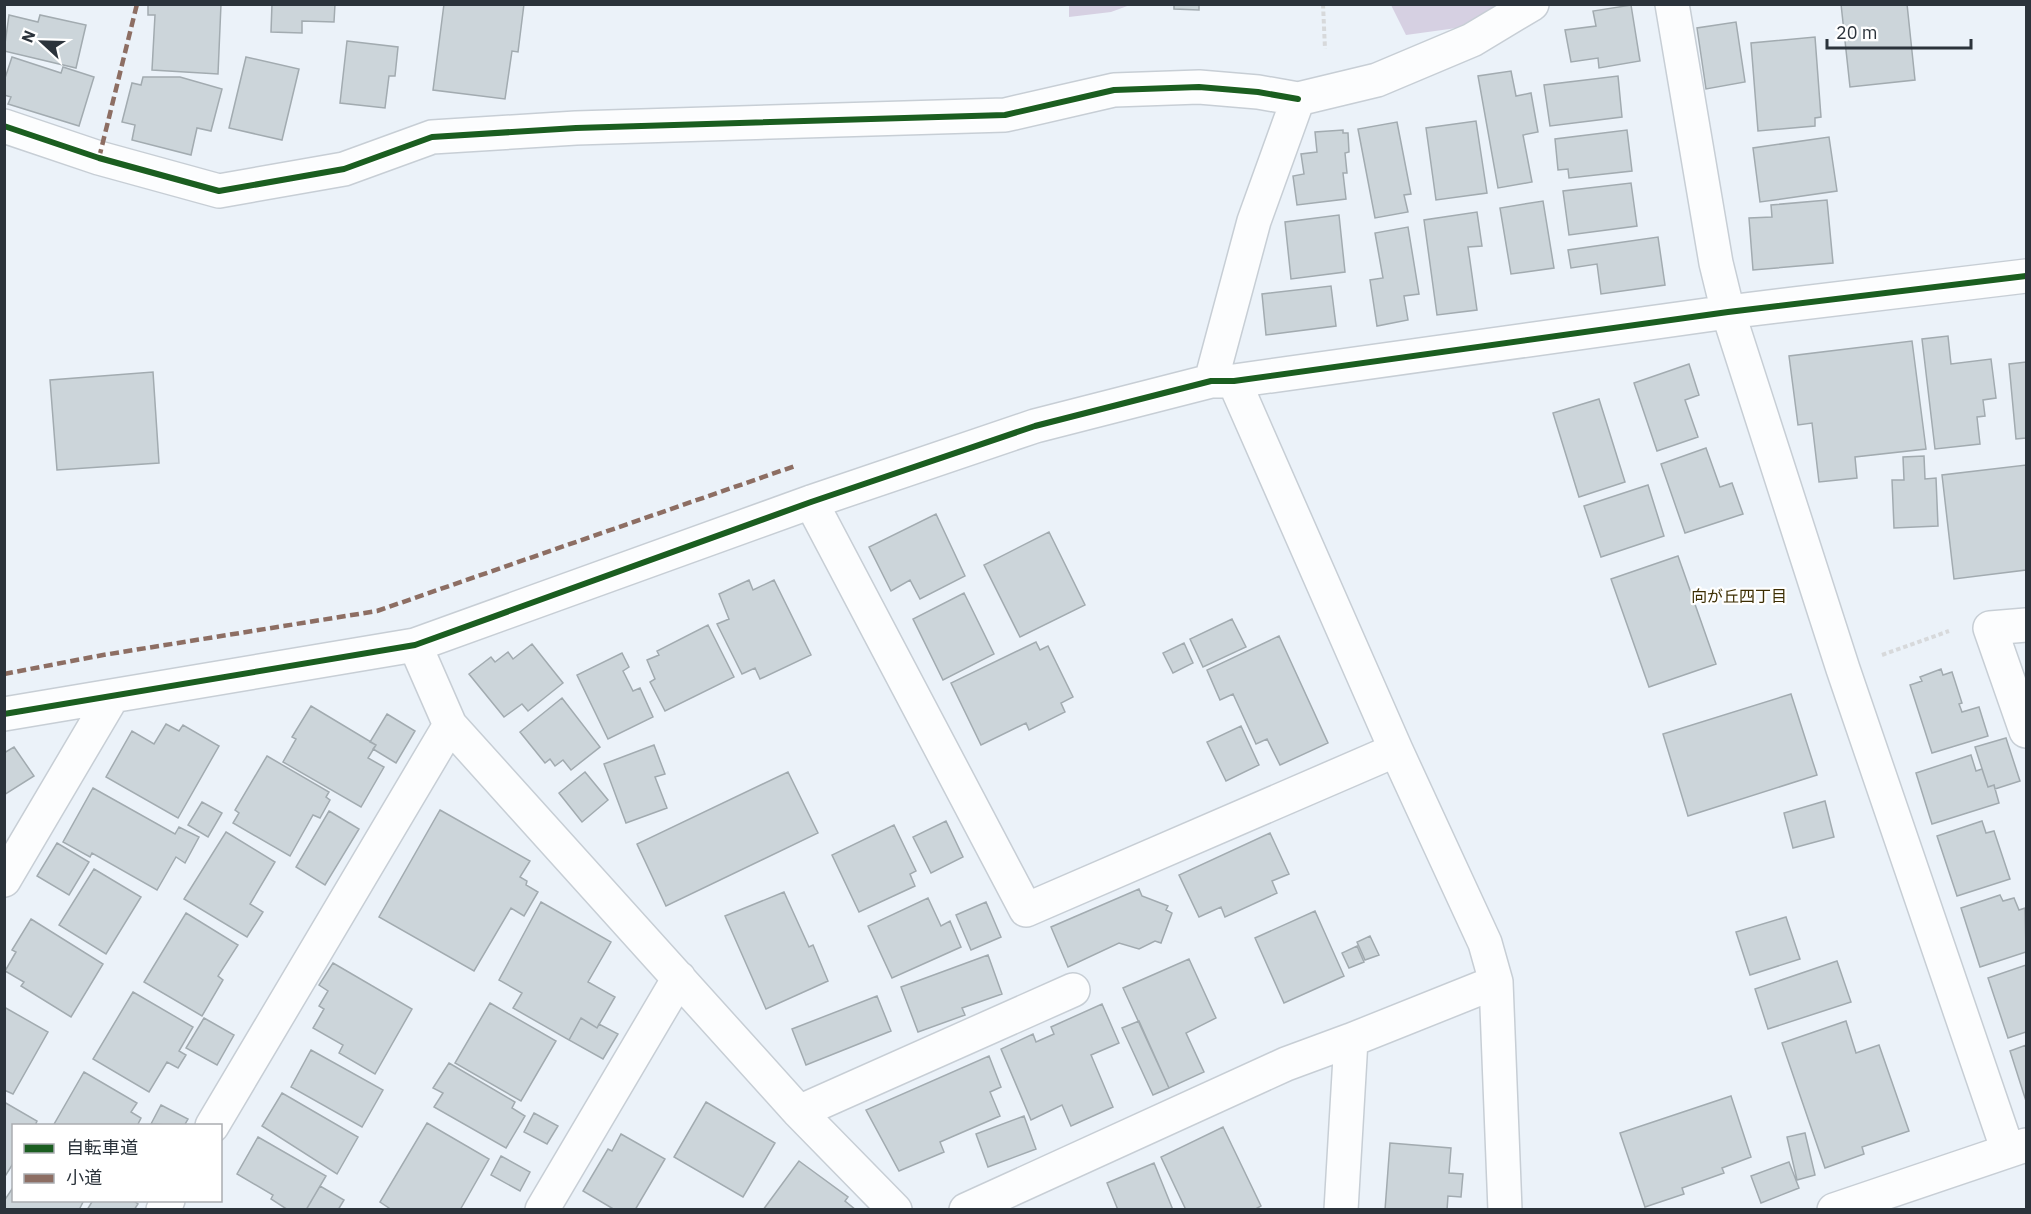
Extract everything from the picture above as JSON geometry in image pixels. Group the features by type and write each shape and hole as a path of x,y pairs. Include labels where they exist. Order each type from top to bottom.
{"street":[{"path":"4,126 99,158 219,190 344,169 432,137 576,128 1005,115 1114,90 1199,87 1258,92 1298,99 1377,80 1472,40 1532,4"},
{"path":"1672,4 1716,263 1728,312 1847,681 2017,1148 1834,1209"},
{"path":"1298,99 1254,220 1223,381 1485,943 1496,982 1505,1209"},
{"path":"4,714 415,645 811,502 1035,426 1223,381 1728,312 2026,276"},
{"path":"811,502 1026,910 1396,750"},
{"path":"2026,625 1990,628 2026,731"},
{"path":"415,645 450,725 799,1112 895,1209"},
{"path":"4,880 111,697"},
{"path":"213,1124 450,725"},
{"path":"542,1209 679,978"},
{"path":"966,1209 1286,1064 1496,982"},
{"path":"799,1112 1073,990"},
{"path":"1341,1209 1351,1040"}],"path":[{"path":"1876,657 1957,628"}],"shaded area":[{"path":"1069,4 1130,5 1111,12 1069,17"},
{"path":"1391,5 1502,5 1464,27 1406,35"}],"building":[{"path":"148,4 221,4 218,74 152,70 155,15 148,15"},
{"path":"272,4 335,4 334,22 302,21 302,33 271,32"},
{"path":"444,4 524,4 518,52 512,51 505,99 433,90"},
{"path":"1174,4 1199,4 1199,10 1174,9"},
{"path":"1841,4 1907,4 1915,80 1850,87"},
{"path":"1631,5 1640,61 1599,68 1598,58 1571,62 1565,30 1596,26 1593,11"},
{"path":"9,15 38,22 40,15 86,25 76,68 4,51"},
{"path":"1736,22 1745,82 1706,89 1697,28"},
{"path":"1815,37 1821,117 1815,118 1815,126 1758,131 1751,43"},
{"path":"347,41 398,47 395,76 389,76 385,108 340,103"},
{"path":"12,57 61,73 63,67 94,77 79,126 8,104 11,97 4,95 4,81"},
{"path":"246,57 299,69 282,140 229,128"},
{"path":"1511,71 1516,96 1531,93 1538,132 1523,135 1532,182 1498,188 1478,76"},
{"path":"1618,76 1622,117 1550,126 1544,85"},
{"path":"143,77 180,77 222,89 211,131 197,128 191,155 132,140 135,125 122,122 132,83 141,85"},
{"path":"1476,121 1487,193 1436,200 1426,128"},
{"path":"1397,122 1411,194 1404,195 1408,212 1375,218 1358,129"},
{"path":"1343,130 1343,133 1348,133 1349,152 1345,153 1347,173 1343,173 1346,199 1297,205 1293,176 1304,174 1301,154 1317,152 1315,132"},
{"path":"1627,130 1632,171 1569,178 1568,169 1558,170 1555,139"},
{"path":"1829,137 1837,191 1760,202 1753,148"},
{"path":"1631,183 1637,226 1569,235 1563,191"},
{"path":"1827,200 1833,263 1753,270 1749,218 1772,217 1771,205"},
{"path":"1543,201 1554,268 1511,274 1500,208"},
{"path":"1477,212 1482,246 1468,247 1477,310 1437,315 1424,220"},
{"path":"1339,215 1345,272 1291,279 1285,222"},
{"path":"1408,227 1419,294 1404,296 1408,320 1377,326 1370,280 1383,278 1375,233"},
{"path":"1658,237 1665,285 1601,294 1597,264 1571,268 1568,250"},
{"path":"1331,286 1336,326 1266,335 1262,294"},
{"path":"1948,336 1951,364 1991,359 1996,398 1983,400 1985,416 1977,417 1980,444 1935,449 1922,339"},
{"path":"1912,341 1926,449 1855,457 1857,478 1819,482 1812,423 1798,425 1789,356"},
{"path":"2026,362 2026,438 2016,439 2009,364"},
{"path":"1689,364 1699,395 1685,400 1698,437 1657,451 1634,383"},
{"path":"153,372 159,463 57,470 50,380"},
{"path":"1599,399 1625,482 1579,497 1553,413"},
{"path":"1706,448 1720,487 1732,483 1743,514 1685,533 1661,464"},
{"path":"1924,456 1925,479 1936,478 1938,526 1894,528 1892,480 1904,480 1903,457"},
{"path":"2026,465 2026,570 1954,579 1942,475"},
{"path":"1648,485 1664,536 1601,557 1584,506"},
{"path":"936,514 965,576 920,599 910,580 891,591 869,547"},
{"path":"1049,532 1085,605 1020,637 984,565"},
{"path":"1678,556 1716,664 1649,687 1611,579"},
{"path":"749,580 753,590 774,580 811,655 760,679 755,668 742,674 717,624 729,619 719,594"},
{"path":"964,593 994,654 943,680 913,619"},
{"path":"1232,619 1246,647 1203,667 1190,639"},
{"path":"708,625 734,677 665,711 650,682 655,679 647,660 659,655 657,651"},
{"path":"1279,636 1328,743 1280,765 1267,739 1256,744 1233,694 1220,700 1207,670"},
{"path":"1036,642 1040,650 1048,646 1073,697 1061,703 1065,712 1029,730 1026,723 981,745 951,683"},
{"path":"1184,643 1193,663 1173,673 1163,653"},
{"path":"532,644 563,683 528,711 522,704 504,717 469,674 491,657 495,662 508,652 513,659"},
{"path":"622,653 629,667 623,671 633,691 640,688 653,717 608,739 577,675"},
{"path":"1941,669 1943,675 1952,672 1962,703 1959,704 1962,712 1979,707 1988,736 1932,753 1910,685 1922,681 1920,677"},
{"path":"1791,694 1817,775 1688,816 1663,734"},
{"path":"562,698 600,747 571,770 563,760 555,766 550,759 545,763 520,732"},
{"path":"311,706 376,745 368,758 384,767 361,807 283,762 296,739 292,737"},
{"path":"387,714 415,731 396,763 373,749 376,745 370,742"},
{"path":"166,724 179,731 183,725 219,746 178,818 106,777 132,731 154,744"},
{"path":"1241,726 1259,765 1226,781 1207,742"},
{"path":"2006,738 2020,781 1995,789 1994,785 1988,787 1975,747"},
{"path":"654,745 665,774 655,777 667,808 626,823 604,764"},
{"path":"14,747 34,776 4,795 4,753"},
{"path":"1971,755 1976,771 1982,769 1988,787 1994,785 1999,803 1932,824 1916,773"},
{"path":"267,756 329,792 326,797 330,800 320,818 313,815 290,856 233,823 239,813 235,810"},
{"path":"585,772 608,800 582,822 559,793"},
{"path":"788,772 818,833 666,906 637,844"},
{"path":"93,788 175,834 179,827 199,837 185,863 176,857 157,890 92,853 90,857 63,842"},
{"path":"1825,801 1834,837 1793,848 1784,813"},
{"path":"202,802 222,813 208,837 188,825"},
{"path":"440,810 530,861 520,877 527,881 526,885 538,892 524,916 511,908 474,971 379,917"},
{"path":"329,811 359,829 325,885 296,867"},
{"path":"946,821 963,857 931,873 913,837"},
{"path":"1982,821 1986,833 1994,831 2010,879 1957,896 1937,836"},
{"path":"894,825 916,871 910,874 915,886 859,912 832,855"},
{"path":"226,832 275,862 250,904 263,912 247,937 184,899"},
{"path":"1270,833 1289,874 1272,881 1277,893 1225,917 1221,907 1199,917 1179,875"},
{"path":"57,843 89,862 69,895 37,876"},
{"path":"94,869 141,897 106,954 59,925"},
{"path":"1139,889 1142,896 1168,906 1166,910 1172,913 1161,943 1155,941 1139,949 1119,943 1068,967 1051,927"},
{"path":"784,892 809,947 813,945 828,981 766,1009 725,916"},
{"path":"2000,895 2003,901 2014,898 2019,910 2025,908 2026,952 1980,967 1961,908"},
{"path":"928,898 941,926 950,921 961,947 892,978 868,926"},
{"path":"541,902 611,942 588,982 615,997 597,1028 581,1018 569,1040 513,1008 522,993 499,980"},
{"path":"986,902 1001,937 971,950 956,915"},
{"path":"1315,911 1344,976 1284,1003 1255,938"},
{"path":"186,913 238,945 218,976 223,980 202,1016 144,982"},
{"path":"1786,917 1800,959 1750,975 1736,932"},
{"path":"31,919 103,964 71,1017 21,986 24,982 5,971 16,952 12,950"},
{"path":"1370,936 1379,955 1365,960 1357,942"},
{"path":"1357,946 1364,962 1349,968 1342,953"},
{"path":"988,955 1002,994 962,1008 965,1015 918,1032 901,987"},
{"path":"1189,959 1216,1018 1186,1033 1204,1072 1169,1088 1123,988"},
{"path":"1837,961 1851,1002 1768,1029 1755,989"},
{"path":"333,963 412,1009 375,1074 339,1053 343,1045 313,1028 324,1009 319,1006 328,991 319,985"},
{"path":"2026,965 2026,1032 2008,1038 1988,978"},
{"path":"133,992 193,1027 179,1051 186,1055 178,1068 167,1062 149,1092 93,1059"},
{"path":"877,996 891,1031 806,1065 792,1029"},
{"path":"490,1003 556,1041 521,1101 455,1063"},
{"path":"1102,1004 1119,1043 1091,1055 1113,1107 1071,1126 1062,1105 1031,1120 1001,1049 1033,1034 1036,1042 1054,1034 1051,1027"},
{"path":"4,1007 48,1032 13,1094 4,1090"},
{"path":"204,1018 234,1035 217,1065 186,1048"},
{"path":"581,1018 597,1028 599,1024 618,1034 603,1059 569,1040"},
{"path":"1139,1021 1169,1088 1153,1095 1122,1028"},
{"path":"1846,1021 1856,1053 1879,1045 1909,1131 1862,1147 1864,1154 1825,1168 1782,1043"},
{"path":"2026,1045 2026,1101 2010,1051"},
{"path":"311,1050 383,1090 362,1127 291,1087"},
{"path":"989,1056 1001,1087 990,1092 1000,1116 940,1142 944,1152 899,1171 866,1110"},
{"path":"449,1063 515,1102 512,1108 525,1116 506,1148 434,1107 443,1093 433,1088"},
{"path":"84,1072 137,1103 131,1112 141,1118 138,1124 54,1124"},
{"path":"282,1093 358,1137 337,1174 262,1126"},
{"path":"1731,1096 1751,1157 1722,1168 1724,1173 1682,1188 1684,1194 1645,1207 1620,1133"},
{"path":"4,1102 37,1121 36,1124 12,1124 12,1165 4,1178"},
{"path":"706,1102 775,1143 743,1197 674,1157"},
{"path":"161,1105 188,1119 185,1124 151,1124"},
{"path":"534,1113 558,1126 547,1144 524,1132"},
{"path":"1024,1116 1036,1149 988,1167 976,1134"},
{"path":"427,1123 489,1159 460,1210 392,1210 380,1202"},
{"path":"1223,1127 1261,1206 1254,1210 1186,1210 1161,1157"},
{"path":"1805,1133 1815,1175 1797,1180 1787,1137"},
{"path":"621,1134 665,1159 635,1210 615,1210 583,1191 608,1149 612,1151"},
{"path":"258,1137 326,1176 306,1210 288,1210 271,1199 273,1195 237,1174"},
{"path":"1390,1143 1451,1148 1449,1173 1463,1174 1461,1197 1448,1196 1447,1210 1385,1210"},
{"path":"501,1156 530,1172 520,1191 491,1175"},
{"path":"799,1161 848,1197 845,1201 856,1210 763,1210"},
{"path":"1789,1162 1799,1188 1761,1203 1751,1176"},
{"path":"1154,1163 1173,1210 1118,1210 1107,1183"},
{"path":"320,1186 344,1200 338,1210 306,1210"},
{"path":"12,1189 12,1202 83,1202 79,1210 4,1210 4,1201"},
{"path":"92,1202 136,1202 138,1204 134,1210 87,1210"}],"marked path":[{"path":"99,158 137,4"},
{"path":"4,674 103,655 377,611 795,466"}],"cycle path":[{"path":"4,126 99,158 219,191 344,169 432,137 576,128 1005,115 1114,90 1199,87 1258,92 1298,99"},
{"path":"4,714 415,645 811,502 1035,426 1211,381 1234,381 1728,312 2026,276"}],"district":[{"name":"向が丘四丁目","path":"1739,596"}]}
